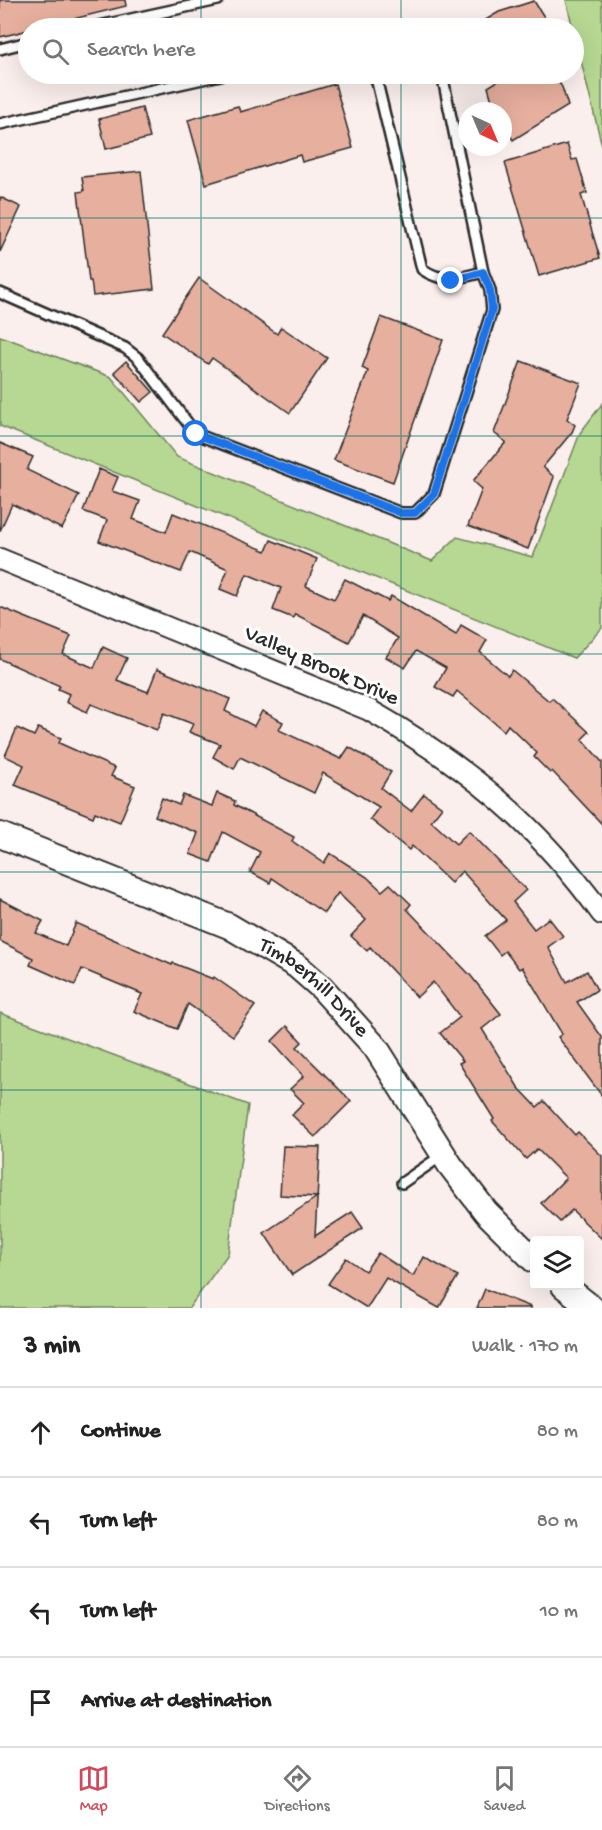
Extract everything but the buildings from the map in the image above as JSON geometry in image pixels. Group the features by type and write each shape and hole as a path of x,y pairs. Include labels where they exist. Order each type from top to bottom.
{"street":[{"name":"Valley Brook Drive","path":"0,560 369,710 426,743 480,781 529,825 573,874 602,914"},
{"name":"Timberhill Drive","path":"0,835 229,926 297,966 322,988 376,1048 443,1154 486,1212 530,1256"},
{"path":"569,1290 588,1307"}],"lane":[{"path":"136,18 218,0"},
{"path":"0,49 18,44"},
{"path":"0,124 180,84"},
{"path":"377,84 422,268 431,276 451,281 483,272"},
{"path":"0,293 125,348 138,358 196,434 401,513 415,513 434,494 492,310 490,290 483,272 444,84"},
{"path":"402,1183 443,1154"}],"green space":[{"path":"566,0 602,0 602,146 584,73 584,18 570,18"},
{"path":"0,336 111,377 177,457 432,561 457,537 533,557 580,433 602,404 602,628 574,658 0,426"},
{"path":"0,1013 248,1105 228,1254 189,1308 0,1308"}],"route":[{"path":"196,434 401,513 415,513 434,494 492,310 490,290 483,272 451,281"}]}
